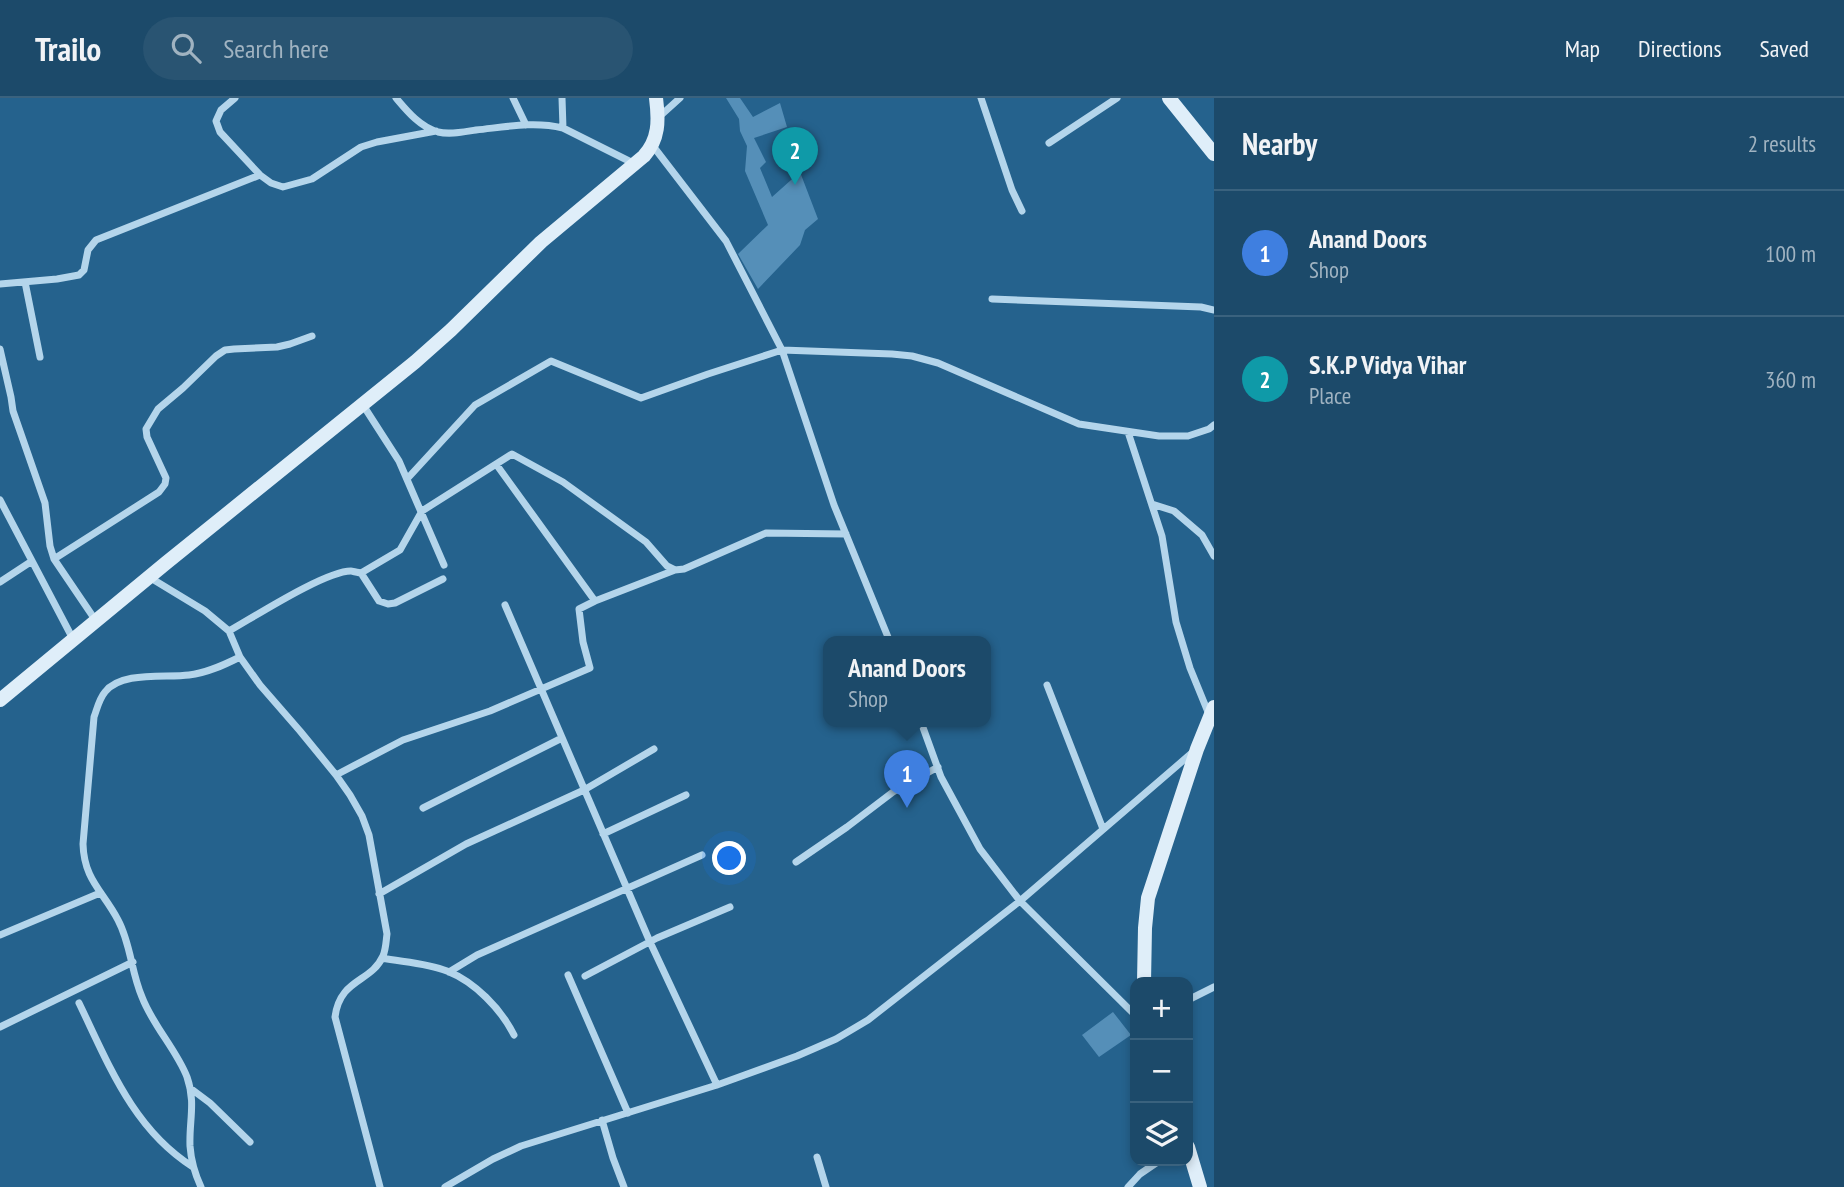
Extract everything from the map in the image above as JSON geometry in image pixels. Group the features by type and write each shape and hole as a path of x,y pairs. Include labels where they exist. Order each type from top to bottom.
{"main road":[{"path":"0,700 363,405 442,338 541,242 635,164 653,146 659,117 656,98"},
{"path":"1169,98 1214,154"},
{"path":"1144,977 1144,928 1148,898 1197,749 1212,713"},
{"path":"1193,1164 1200,1187"}],"street":[{"path":"234,98 221,110 216,121 220,132 260,175 283,187 312,179 361,147 377,142 436,131 452,133 526,125 563,128 635,164"},
{"path":"396,98 412,117 436,131"},
{"path":"513,98 526,125"},
{"path":"562,98 563,128"},
{"path":"659,117 680,98"},
{"path":"981,98 1012,190 1022,211"},
{"path":"1048,143 1117,98"},
{"path":"653,146 726,241 782,350 834,505 888,636"},
{"path":"0,284 79,275 84,270 88,250 96,240 260,175"},
{"path":"25,282 40,357"},
{"path":"992,299 1201,307 1214,310"},
{"path":"54,559 159,492 166,478 146,429 158,409 216,356 234,349 277,347 312,336"},
{"path":"0,349 13,411 45,503 54,559 97,622"},
{"path":"407,479 475,405 551,361 641,398 782,350 912,356 938,363 1079,424 1159,436 1188,436 1214,425"},
{"path":"363,405 399,461 444,565"},
{"path":"1128,432 1162,536 1176,622 1190,668 1212,713"},
{"path":"229,631 319,581 351,571 361,573 400,550 422,511 512,454 551,475 646,542 667,566 675,570"},
{"path":"496,464 595,601"},
{"path":"0,500 73,639"},
{"path":"1152,504 1174,511 1202,535 1214,556"},
{"path":"336,775 403,740 490,711 590,668 579,610 595,601 675,570 684,569 766,533 846,534"},
{"path":"0,582 32,561"},
{"path":"361,573 379,601 388,604 396,603 443,579"},
{"path":"149,577 211,615 229,631 240,657 260,685 336,775 362,816 369,835 387,934 386,946 382,958 373,970 342,995 335,1017 380,1187"},
{"path":"505,605 650,942 717,1085"},
{"path":"201,1187 193,1167 190,1144 193,1109 190,1088 181,1066 154,1023 140,994 129,948 118,920 86,868 83,844 94,717 106,690 134,678 203,673 240,657"},
{"path":"1046,685 1104,829"},
{"path":"922,727 948,791 980,849 1020,901 1130,1010"},
{"path":"423,808 562,738"},
{"path":"379,894 466,844 584,790 654,749"},
{"path":"445,1187 494,1158 521,1146 717,1085 836,1039 868,1020 1020,901 1197,749"},
{"path":"796,862 893,792 937,767"},
{"path":"603,834 687,795"},
{"path":"449,972 477,954 702,855"},
{"path":"0,935 100,893"},
{"path":"586,976 650,942 730,906"},
{"path":"382,958 449,972 474,988 498,1010 507,1020 514,1035"},
{"path":"0,1027 132,962"},
{"path":"568,975 628,1113"},
{"path":"1193,998 1214,987"},
{"path":"79,1003 130,1103 164,1146 193,1167"},
{"path":"190,1088 210,1103 250,1142"},
{"path":"602,1120 624,1187"},
{"path":"817,1157 827,1187"},
{"path":"1128,1187 1152,1166"}],"building":[{"path":"726,98 740,98 753,117 780,103 787,127 754,138 766,162 760,168 772,197 800,172 818,219 805,230 800,245 758,289 738,254 768,225 745,171 747,146 740,131 739,119"},
{"path":"1113,1012 1130,1034 1099,1057 1082,1035"}],"place":[{"name":"S.K.P Vidya Vihar","path":"795,185"},
{"name":"Anand Doors","path":"907,808"}]}
